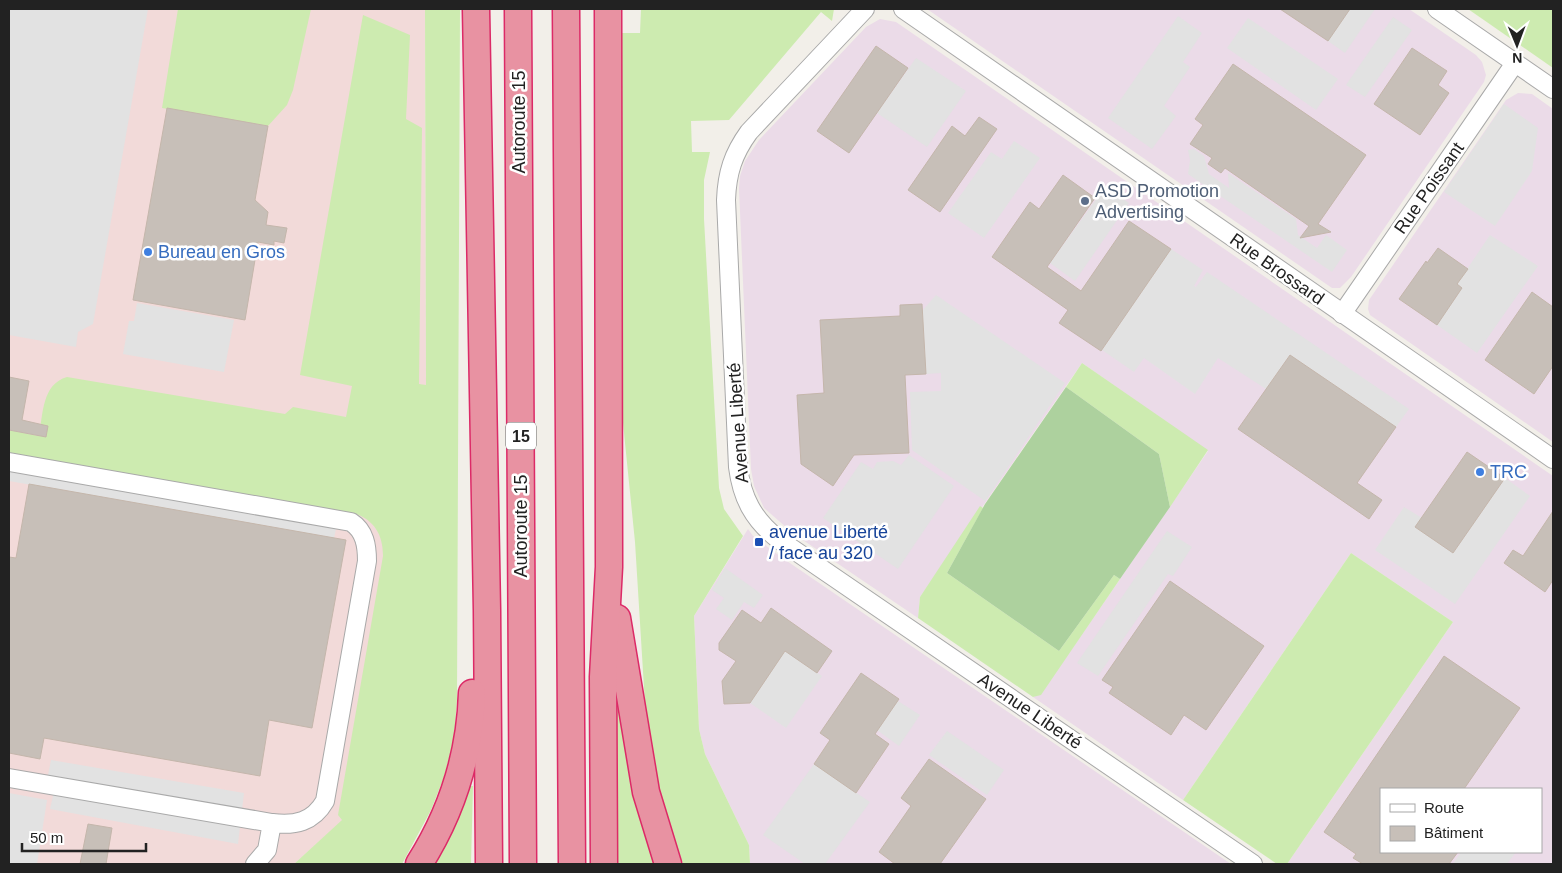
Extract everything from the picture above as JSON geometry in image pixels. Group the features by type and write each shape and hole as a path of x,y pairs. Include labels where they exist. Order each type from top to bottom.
{"highway":[{"path":"476,9 483,350 489,864"},
{"name":"Autoroute 15","path":"518,9 523,864"},
{"path":"566,9 572,864"},
{"path":"604,864 603,677 609,567 608,9"},
{"path":"418,864 435,835 454,793 466,753 470,721 483,350"},
{"path":"609,567 640,766 648,801 668,864"}],"street":[{"name":"Avenue Liberté","path":"865,9 749,132 735,153 728,173 726,200 738,467 747,504 760,522 778,539 1253,864"},
{"name":"Rue Brossard","path":"903,9 1553,459"},
{"path":"1437,9 1553,89"},
{"name":"Rue Poissant","path":"1342,314 1515,63"},
{"path":"9,462 338,520 357,526 365,541 367,561 325,801 315,814 300,823 272,823 9,778"},
{"path":"255,864 267,850 272,823"}],"shaded area":[{"path":"9,9 425,9 426,385 352,812 294,864 9,864"},
{"path":"9,9 148,9 93,324 78,332 76,347 9,335"},
{"path":"927,9 1409,9 1476,55 1482,62 1486,75 1484,82 1351,277 1340,288 1332,288"},
{"path":"1350,9 1375,9 1345,53 1328,41"},
{"path":"1178,16 1202,33 1183,62 1190,67 1164,106 1176,116 1152,149 1108,118"},
{"path":"1393,17 1412,30 1365,97 1346,85"},
{"path":"1248,18 1338,79 1316,110 1227,48"},
{"path":"880,19 896,22 1553,476 1553,864 1287,864 1453,622 1351,553 1183,800 1033,697 1041,694 1208,451 1082,363 920,597 918,618 794,534 764,508 754,486 751,469 739,188 740,176 745,161 759,140 866,27"},
{"path":"916,58 966,91 927,147 877,113"},
{"path":"1518,93 1532,94 1553,109 1553,442 1370,315 1368,309 1369,300 1506,100"},
{"path":"1504,104 1538,128 1532,171 1495,226 1444,192"},
{"path":"1014,141 1040,158 984,238 948,213 991,152 1002,159"},
{"path":"1194,149 1204,156 1209,174 1229,188 1228,173 1296,219 1298,235 1317,248 1326,235 1347,250 1332,272 1188,174 1190,160 1188,150"},
{"path":"1105,187 1129,203 1075,281 1050,263"},
{"path":"1490,235 1538,266 1477,353 1437,325 1462,288 1457,284"},
{"path":"1171,249 1203,270 1194,286 1196,287 1207,272 1409,409 1396,427 1290,355 1266,389 1218,358 1195,394 1144,358 1134,372 1102,350"},
{"path":"936,295 1065,383 985,501 912,450 910,392 941,391 941,373 926,374 922,311"},
{"path":"137,303 234,320 224,372 123,354 129,321 134,321"},
{"path":"909,455 954,486 898,569 823,518 861,462 873,469 877,462 893,461 901,465"},
{"path":"9,462 338,520 334,538 9,481"},
{"path":"1505,478 1530,496 1455,604 1375,550 1404,507 1422,518 1415,527 1453,553"},
{"path":"748,529 753,536 781,557 1231,864 750,864 749,845 705,754 699,729 694,616"},
{"path":"1167,531 1192,547 1173,576 1168,574 1098,676 1077,663"},
{"path":"725,568 763,595 754,608 744,602 732,620 716,609 724,598 712,590"},
{"path":"785,651 822,676 786,728 750,703"},
{"path":"898,701 920,715 899,746 877,730"},
{"path":"947,731 1004,770 987,795 929,755"},
{"path":"51,760 244,793 238,844 50,809 53,796 46,785"},
{"path":"814,764 870,802 825,864 805,864 763,835"},
{"path":"9,793 47,800 37,864 9,864"},
{"path":"1460,853 1515,853 1507,864 1453,864"}],"green space":[{"path":"178,9 311,9 293,90 287,105 268,126 162,108"},
{"path":"425,9 460,9 457,699 454,739 444,777 431,810 402,864 294,864 342,820 338,815 383,556 383,548 376,529 367,520 354,513 9,453 9,430 39,436 48,393 53,386 67,377 285,414 293,407 346,417 352,386 300,375 363,15 410,35 406,119 422,128 419,384 426,385"},
{"path":"641,9 834,9 832,21 821,12 729,120 691,121 692,152 710,152 704,180 704,219 719,488 724,509 743,536 694,616 699,729 705,754 749,845 750,864 683,864 656,786 647,736 635,542 621,403 622,33 640,33"},
{"path":"1468,9 1553,9 1553,68"},
{"path":"1082,363 1208,450 1170,507 1159,454 1066,387"},
{"path":"1066,387 1159,454 1170,507 1120,579 1114,575 1059,651 947,573 985,504"},
{"path":"980,506 983,508 947,573 1059,651 1114,575 1120,579 1041,695 1033,697 918,618 920,597"},
{"path":"1351,553 1453,622 1287,864 1277,864 1183,800"},
{"path":"616,691 658,864 618,864"},
{"path":"466,786 473,786 471,864 430,864"}],"building":[{"path":"1280,9 1350,9 1328,41"},
{"path":"876,46 908,68 849,153 817,131"},
{"path":"1412,48 1447,71 1438,85 1449,93 1420,135 1374,104"},
{"path":"1233,64 1366,155 1318,224 1331,232 1300,238 1309,226 1225,168 1221,173 1208,164 1212,158 1190,144 1203,125 1195,119"},
{"path":"167,108 268,126 255,200 268,212 266,225 287,228 284,243 274,241 274,245 258,242 245,320 133,300"},
{"path":"979,117 997,129 940,212 908,190 952,126 965,136"},
{"path":"1063,175 1095,198 1047,267 1081,291 1129,221 1171,249 1101,351 1059,323 1068,310 992,257 1030,202 1039,209"},
{"path":"1438,248 1468,269 1457,284 1462,288 1437,325 1399,299 1426,261 1427,263"},
{"path":"1532,292 1553,307 1553,366 1534,394 1485,360"},
{"path":"922,304 926,374 905,375 909,453 854,455 833,486 801,464 797,395 824,393 820,320 900,316 900,305"},
{"path":"1290,355 1396,427 1357,483 1382,500 1369,519 1238,429"},
{"path":"9,377 29,381 22,420 48,426 46,437 9,430"},
{"path":"1467,452 1505,478 1453,553 1415,527"},
{"path":"29,484 346,540 312,728 269,720 260,776 44,738 40,759 9,753 9,557 16,558"},
{"path":"1553,511 1553,580 1545,592 1504,563 1513,550 1523,556"},
{"path":"1170,581 1264,646 1206,730 1184,715 1171,735 1109,693 1113,687 1102,680"},
{"path":"771,608 832,651 817,673 785,651 750,703 724,704 722,681 736,661 719,650 719,643 742,610 761,623"},
{"path":"1444,656 1520,708 1465,788 1380,788 1380,853 1457,853 1449,864 1363,864 1353,858 1356,854 1324,832"},
{"path":"861,673 899,699 875,734 889,744 856,793 814,764 830,740 820,733"},
{"path":"929,759 986,799 940,864 895,864 879,852 911,806 901,798"},
{"path":"88,824 112,828 106,864 80,864"}],"place":[{"name":"ASD Promotion Advertising","path":"1085,201"},
{"name":"Bureau en Gros","path":"148,252"},
{"name":"TRC","path":"1480,472"},
{"name":"avenue Liberté / face au 320","path":"759,542"}]}
